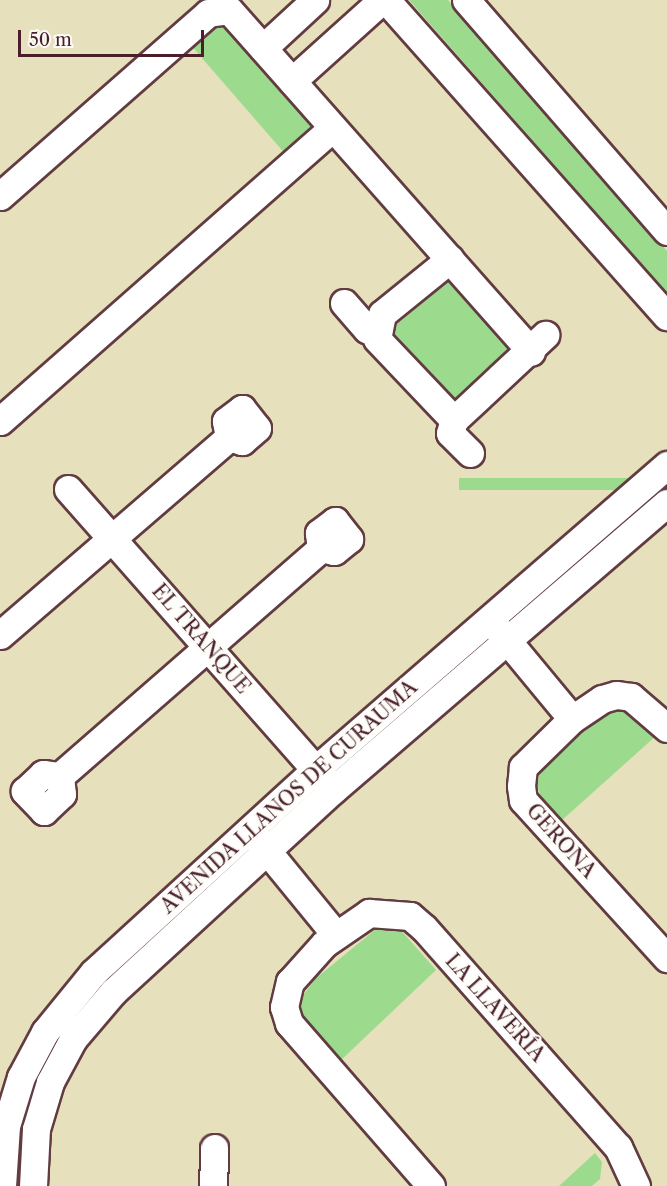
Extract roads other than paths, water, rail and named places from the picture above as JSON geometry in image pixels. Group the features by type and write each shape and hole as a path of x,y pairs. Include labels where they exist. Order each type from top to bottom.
{"street":[{"path":"263,48 315,0"},
{"path":"292,81 384,0 667,316"},
{"path":"466,0 667,231"},
{"path":"0,196 208,13 229,10 450,259 538,343 454,420 450,433 470,453"},
{"path":"0,420 332,128"},
{"path":"450,259 382,314 377,339 454,420"},
{"path":"344,303 367,329 378,330"},
{"path":"0,635 229,437"},
{"name":"AVENIDA LLANOS DE CURAUMA","path":"33,1186 36,1129 61,1060 89,1020 113,992 258,840 315,770 667,465"},
{"name":"EL TRANQUE","path":"68,489 333,790"},
{"name":"AVENIDA LLANOS DE CURAUMA","path":"2,1186 3,1126 32,1053 60,1011 94,972 258,840 333,790 667,503"},
{"path":"60,776 321,548"},
{"path":"490,620 572,719"},
{"name":"GERONA","path":"667,728 631,697 616,695 602,699 572,719 523,767 523,800 667,958"},
{"path":"258,840 334,934"},
{"name":"LA LLAVERÍA","path":"432,1186 289,1023 284,1007 290,982 334,934 369,913 410,916 618,1147 627,1180"},
{"path":"3,1126 36,1129"},
{"path":"213,1186 214,1148"}]}
